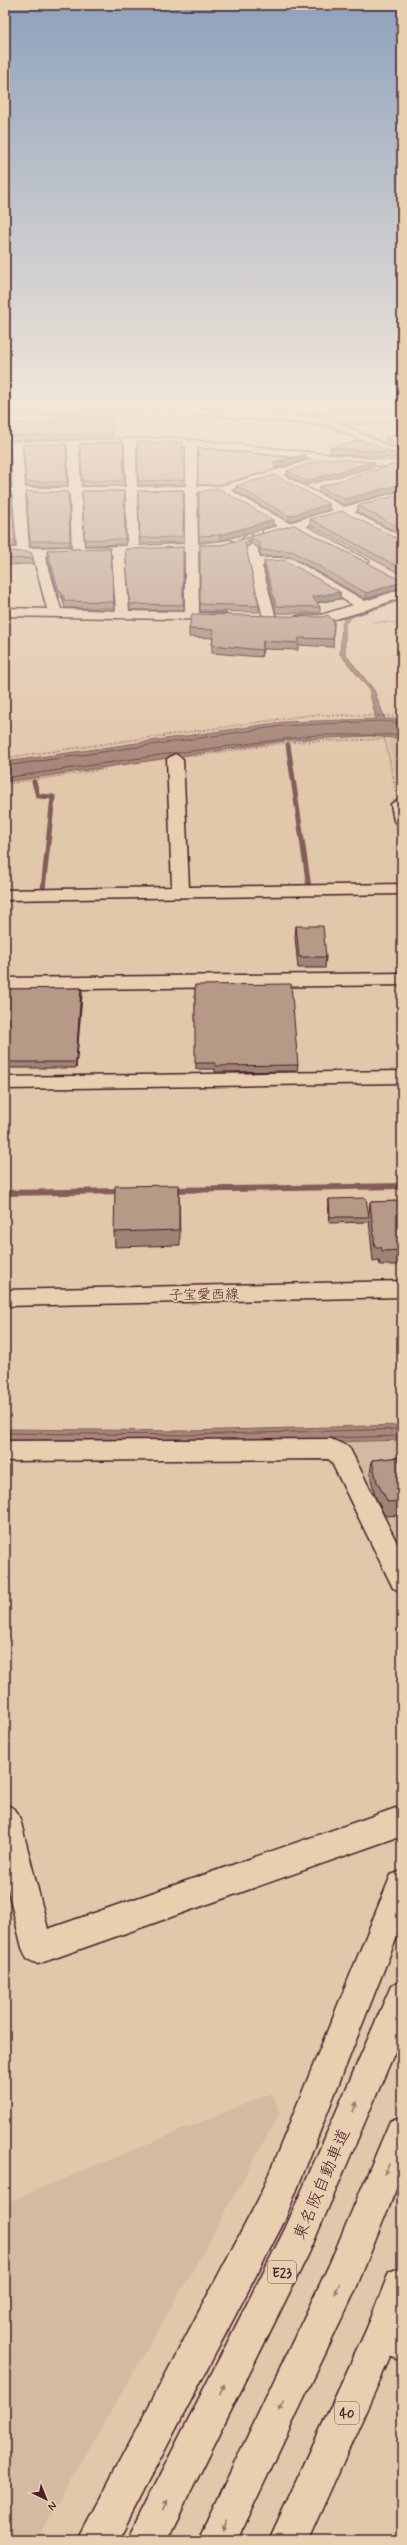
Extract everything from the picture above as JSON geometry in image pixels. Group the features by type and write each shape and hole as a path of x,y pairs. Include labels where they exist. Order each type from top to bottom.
{"main road":[{"path":"21,526 23,552"},
{"path":"77,526 78,550"},
{"path":"132,526 133,549"},
{"path":"191,526 192,616"},
{"path":"5,552 221,546 292,526 375,568"},
{"path":"371,526 402,542"},
{"path":"249,538 269,618"},
{"path":"118,550 123,614"},
{"path":"38,552 55,613"},
{"path":"255,562 287,561 364,606"},
{"path":"254,617 322,619 402,594"},
{"path":"5,612 231,617"},
{"path":"175,759 181,892"},
{"path":"399,804 402,821"},
{"path":"5,895 402,889"},
{"path":"5,984 402,979"},
{"path":"5,1083 402,1077"},
{"name":"子宝愛西線","path":"5,1298 402,1289"},
{"path":"5,1452 331,1449 340,1454 402,1580"},
{"path":"5,1819 38,1948 396,1823 402,1826"},
{"path":"97,2540 272,2210 402,1886"},
{"name":"東名阪自動車道","path":"146,2540 297,2242 402,1997"},
{"path":"217,2540 342,2278 402,2133"},
{"name":"40","path":"288,2540 392,2339 402,2285"}],"path":[{"path":"371,622 402,623"},
{"path":"5,758 310,715 402,716"},
{"path":"175,759 290,742 385,739 399,804"},
{"path":"5,784 106,769"}],"shaded area":[{"path":"402,739 402,804 388,740"},
{"path":"402,1440 402,1565 334,1442"},
{"path":"271,2093 280,2113 197,2263 36,2540 5,2540 5,2203"}],"water":[{"path":"402,598 402,600 352,617 345,624 345,654 374,690 385,719 402,719 402,739 371,736 291,740 5,782 5,762 283,722 376,719 369,689 340,654 342,624 345,618"},
{"path":"402,1425 402,1440 334,1442 5,1444 5,1429 187,1431"}],"building":[{"path":"5,526 14,526 15,541 5,541"},
{"path":"29,526 69,526 70,541 30,541"},
{"path":"84,526 125,526 125,539 85,540"},
{"path":"139,526 183,526 183,537 140,538"},
{"path":"199,526 253,526 220,535 199,536"},
{"path":"295,526 402,582 366,593 292,551 261,550 259,542 251,538 245,543 259,606 200,604 200,545 221,545"},
{"path":"322,526 372,526 402,541 402,569"},
{"path":"183,547 183,605 130,604 125,549"},
{"path":"110,548 114,602 65,601 61,591 59,591 47,550"},
{"path":"5,551 31,552 33,558 5,559"},
{"path":"285,560 340,592 312,597 320,607 276,606 264,561"},
{"path":"402,592 402,597 397,594"},
{"path":"192,614 322,617 328,615 334,622 333,639 299,638 298,643 263,641 262,650 212,645 214,630 189,629"},
{"path":"296,926 323,926 326,957 299,957"},
{"path":"291,984 298,1065 215,1066 215,1063 195,1063 195,985"},
{"path":"81,988 76,1062 5,1062 5,989"},
{"path":"179,1185 179,1230 114,1232 115,1186"},
{"path":"366,1198 369,1217 330,1217 329,1199"},
{"path":"402,1201 402,1250 382,1251 381,1247 375,1247 370,1202"},
{"path":"402,1457 402,1501 388,1502 377,1482 372,1460"}],"waterway":[{"path":"288,745 309,887"},
{"path":"34,782 38,796 53,797 43,889"},
{"path":"170,1190 402,1186"},
{"path":"5,1193 124,1191"}]}
